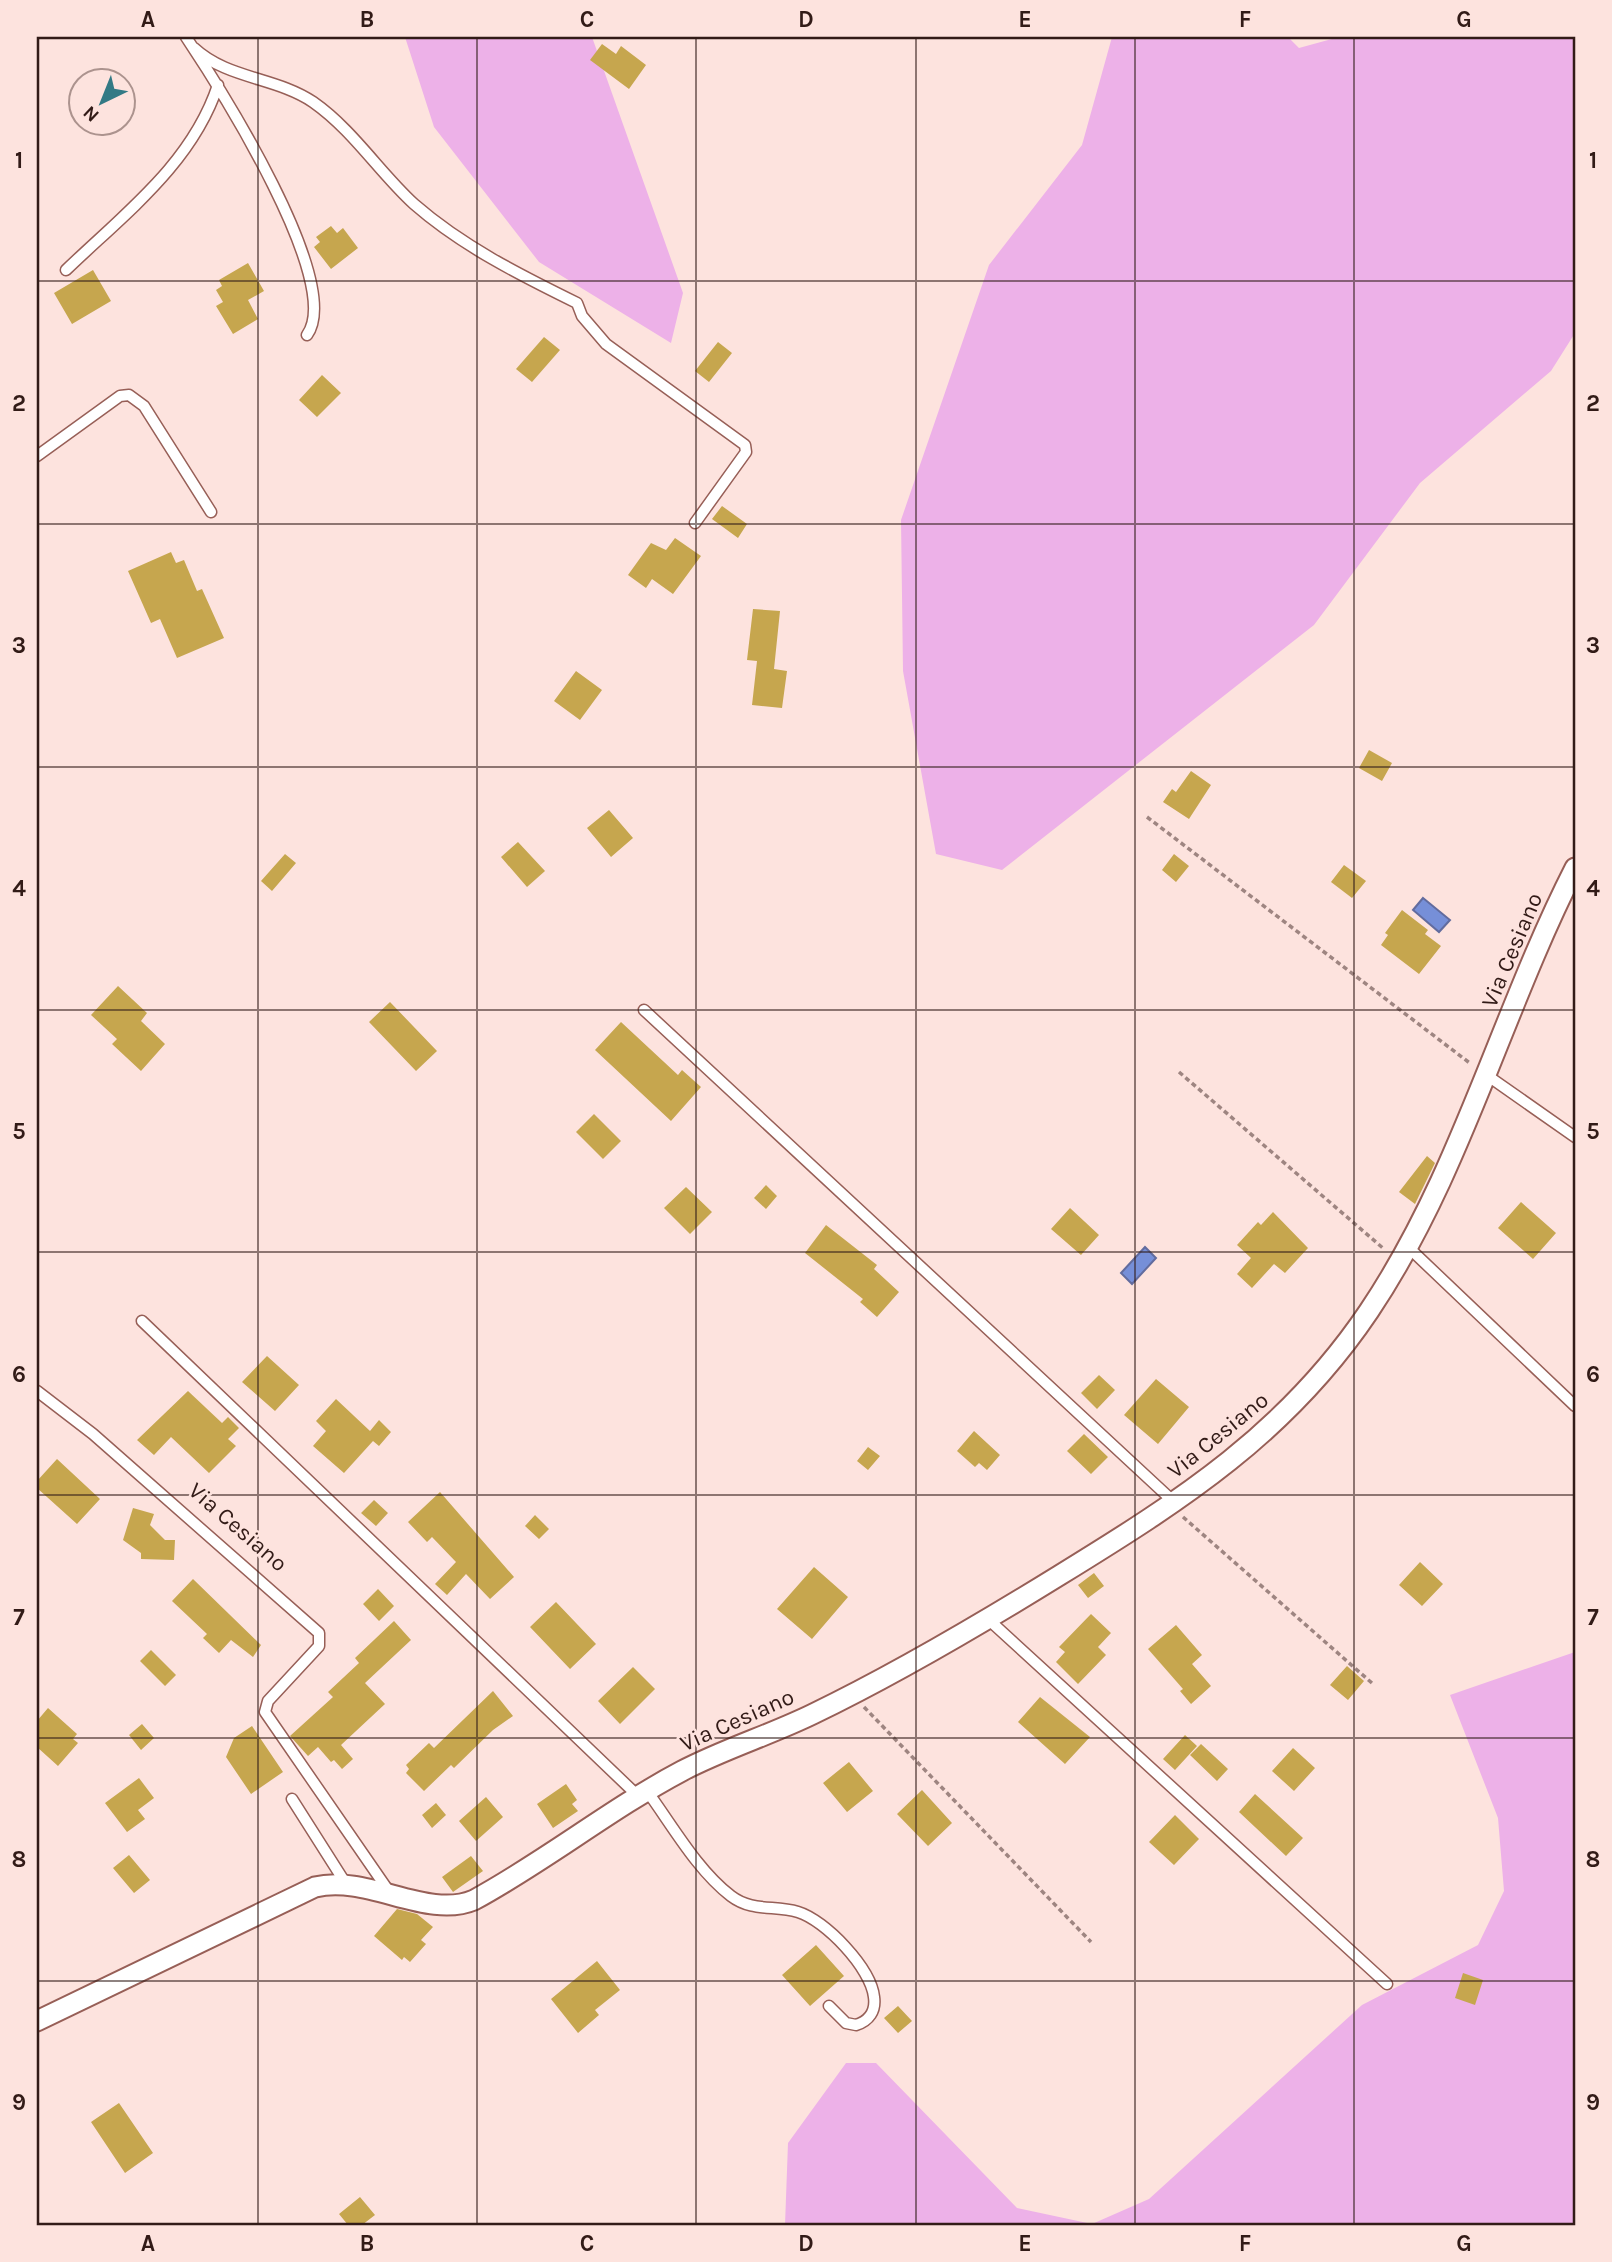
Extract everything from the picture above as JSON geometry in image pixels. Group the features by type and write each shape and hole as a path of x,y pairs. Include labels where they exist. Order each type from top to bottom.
{"street":[{"name":"Via Cesiano","path":"37,2021 307,1890 325,1884 346,1884 438,1903 469,1902 696,1764 852,1695 989,1619 1172,1504 1249,1447 1298,1399 1356,1329 1403,1254 1466,1128 1540,941 1575,868"}],"lane":[{"path":"187,37 218,85 254,150 305,258 312,283 314,314 307,335"},
{"path":"194,48 222,67 279,84 317,105 347,131 401,191 442,228 527,279 576,303 582,316 606,344 745,445 746,452 695,523"},
{"path":"66,270 182,156 206,117 218,85"},
{"path":"37,456 120,396 129,395 144,406 211,512"},
{"path":"644,1010 1172,1504"},
{"path":"1488,1076 1575,1137"},
{"path":"1403,1254 1575,1406"},
{"path":"142,1321 643,1794 729,1895 758,1909 792,1911 814,1919 847,1950 867,1975 874,1993 874,2008 865,2021 851,2025 829,2006"},
{"name":"Via Cesiano","path":"37,1391 93,1434 319,1633 319,1646 268,1701 265,1712 390,1893"},
{"path":"989,1619 1387,1984"},
{"path":"292,1799 346,1884"}],"path":[{"path":"1147,817 1488,1076"},
{"path":"1179,1072 1403,1254"},
{"path":"1172,1504 1373,1684"},
{"path":"852,1695 1091,1942"}],"shaded area":[{"path":"405,37 592,37 683,293 671,343 539,262 434,127"},
{"path":"1112,37 1288,37 1299,48 1339,37 1575,37 1575,333 1551,371 1420,483 1314,625 1002,870 936,854 903,671 901,520 989,265 1082,145"},
{"path":"1575,1652 1575,2225 785,2225 788,2143 846,2063 876,2063 1017,2208 1092,2224 1149,2199 1362,2005 1478,1945 1504,1891 1498,1818 1450,1695"}],"water":[{"path":"1423,898 1450,920 1439,932 1413,910"},
{"path":"1145,1247 1156,1258 1132,1284 1121,1273"}],"building":[{"path":"602,44 616,54 621,46 646,65 629,89 590,60"},
{"path":"331,226 337,233 343,228 358,248 331,269 314,247 320,242 316,237"},
{"path":"248,263 264,291 248,300 258,319 233,334 216,306 223,302 216,290 222,286 219,280"},
{"path":"93,270 111,301 72,324 54,293"},
{"path":"544,337 560,350 532,382 516,369"},
{"path":"718,342 732,353 709,382 695,371"},
{"path":"322,375 341,393 317,417 299,400"},
{"path":"722,506 747,524 738,538 712,519"},
{"path":"675,538 701,556 673,594 652,579 646,588 628,575 651,543 666,550"},
{"path":"171,552 176,563 184,560 197,591 202,589 224,638 177,658 160,619 151,623 128,571"},
{"path":"753,609 780,611 774,669 787,671 782,708 752,705 757,661 747,660"},
{"path":"576,671 602,690 580,720 554,701"},
{"path":"1369,750 1392,763 1382,781 1359,768"},
{"path":"1191,771 1211,785 1189,819 1163,802 1172,789 1176,792"},
{"path":"609,810 633,838 611,857 587,828"},
{"path":"518,842 545,871 527,887 501,857"},
{"path":"285,854 296,863 272,891 261,881"},
{"path":"1174,854 1189,866 1176,882 1162,870"},
{"path":"1344,865 1366,881 1352,898 1331,882"},
{"path":"1402,910 1428,930 1425,934 1441,946 1419,974 1381,945 1388,935 1385,933"},
{"path":"118,986 147,1013 141,1021 165,1044 141,1071 112,1044 117,1039 91,1015"},
{"path":"390,1002 437,1051 416,1071 369,1022"},
{"path":"621,1022 678,1075 682,1070 701,1087 671,1121 595,1050"},
{"path":"594,1114 621,1141 603,1159 576,1132"},
{"path":"1427,1156 1435,1163 1415,1204 1399,1192"},
{"path":"766,1185 777,1196 766,1209 754,1198"},
{"path":"686,1187 712,1212 690,1234 664,1208"},
{"path":"1521,1202 1556,1233 1533,1259 1498,1228"},
{"path":"1070,1208 1099,1235 1081,1255 1051,1229"},
{"path":"1273,1212 1308,1248 1285,1273 1274,1264 1252,1288 1237,1274 1251,1258 1237,1245 1258,1222 1261,1225"},
{"path":"826,1225 877,1265 874,1269 899,1292 877,1317 860,1302 863,1299 805,1253"},
{"path":"267,1356 299,1385 275,1411 242,1382"},
{"path":"1099,1375 1115,1390 1097,1409 1081,1393"},
{"path":"1156,1379 1189,1407 1158,1444 1124,1415"},
{"path":"188,1391 222,1423 228,1417 239,1428 228,1439 236,1446 209,1473 171,1437 154,1455 137,1440"},
{"path":"336,1399 370,1431 379,1420 391,1432 379,1446 373,1441 344,1473 313,1446 326,1431 316,1421"},
{"path":"974,1431 1000,1455 987,1470 979,1463 975,1467 957,1451"},
{"path":"1084,1434 1108,1457 1091,1474 1067,1451"},
{"path":"868,1447 880,1456 868,1470 857,1461"},
{"path":"57,1459 100,1499 77,1524 37,1488 37,1481"},
{"path":"440,1492 514,1577 490,1599 466,1574 447,1595 435,1584 456,1562 432,1537 427,1542 408,1522"},
{"path":"374,1500 388,1513 376,1526 361,1513"},
{"path":"133,1508 154,1514 150,1525 165,1540 175,1540 174,1560 141,1559 141,1553 123,1540"},
{"path":"535,1515 549,1529 539,1539 525,1526"},
{"path":"1420,1562 1443,1584 1422,1606 1399,1585"},
{"path":"814,1567 848,1597 812,1639 777,1609"},
{"path":"1094,1573 1104,1586 1088,1598 1078,1585"},
{"path":"193,1579 261,1645 253,1657 231,1640 219,1653 203,1638 207,1634 172,1601"},
{"path":"378,1589 394,1606 379,1621 363,1604"},
{"path":"556,1602 596,1644 570,1669 530,1627"},
{"path":"1091,1614 1111,1633 1098,1647 1106,1655 1078,1684 1056,1662 1065,1652 1059,1647"},
{"path":"394,1621 411,1640 365,1683 385,1704 341,1745 353,1759 342,1769 334,1760 331,1762 318,1747 308,1756 290,1736 333,1697 328,1692 359,1663 355,1658"},
{"path":"1176,1625 1202,1655 1192,1664 1211,1686 1191,1704 1180,1691 1183,1689 1148,1649"},
{"path":"151,1650 176,1675 165,1686 140,1661"},
{"path":"1347,1666 1364,1681 1348,1700 1330,1685"},
{"path":"633,1667 655,1689 620,1724 598,1701"},
{"path":"493,1691 513,1716 493,1730 454,1768 451,1765 424,1791 406,1773 409,1769 406,1765 429,1743 434,1748"},
{"path":"1040,1697 1090,1737 1065,1764 1018,1722"},
{"path":"48,1708 77,1734 73,1739 78,1743 58,1766 37,1747 37,1721"},
{"path":"142,1724 154,1738 141,1750 129,1735"},
{"path":"252,1726 283,1772 251,1794 226,1757 234,1738"},
{"path":"1185,1735 1197,1746 1175,1770 1163,1759"},
{"path":"1201,1744 1228,1769 1217,1781 1190,1755"},
{"path":"1293,1748 1315,1768 1294,1791 1272,1771"},
{"path":"849,1762 873,1791 847,1812 823,1783"},
{"path":"139,1778 154,1798 138,1810 145,1819 127,1832 105,1803"},
{"path":"566,1784 577,1800 572,1804 578,1811 553,1828 537,1804"},
{"path":"922,1790 952,1823 928,1846 897,1814"},
{"path":"1255,1794 1303,1838 1286,1856 1239,1812"},
{"path":"486,1797 503,1817 476,1841 459,1821"},
{"path":"436,1803 446,1815 432,1828 422,1815"},
{"path":"1175,1815 1199,1839 1174,1865 1149,1842"},
{"path":"129,1855 150,1880 134,1893 113,1868"},
{"path":"471,1856 483,1871 453,1892 442,1877"},
{"path":"397,1909 417,1914 433,1927 421,1940 426,1944 410,1962 404,1957 402,1960 374,1936"},
{"path":"816,1945 844,1976 810,2006 782,1975"},
{"path":"597,1961 620,1990 595,2010 599,2015 578,2033 551,1999"},
{"path":"1463,1973 1483,1980 1475,2005 1455,1998"},
{"path":"898,2006 912,2021 898,2033 884,2018"},
{"path":"119,2103 153,2153 125,2173 91,2122"},
{"path":"360,2197 375,2215 362,2225 348,2225 339,2214"}]}
